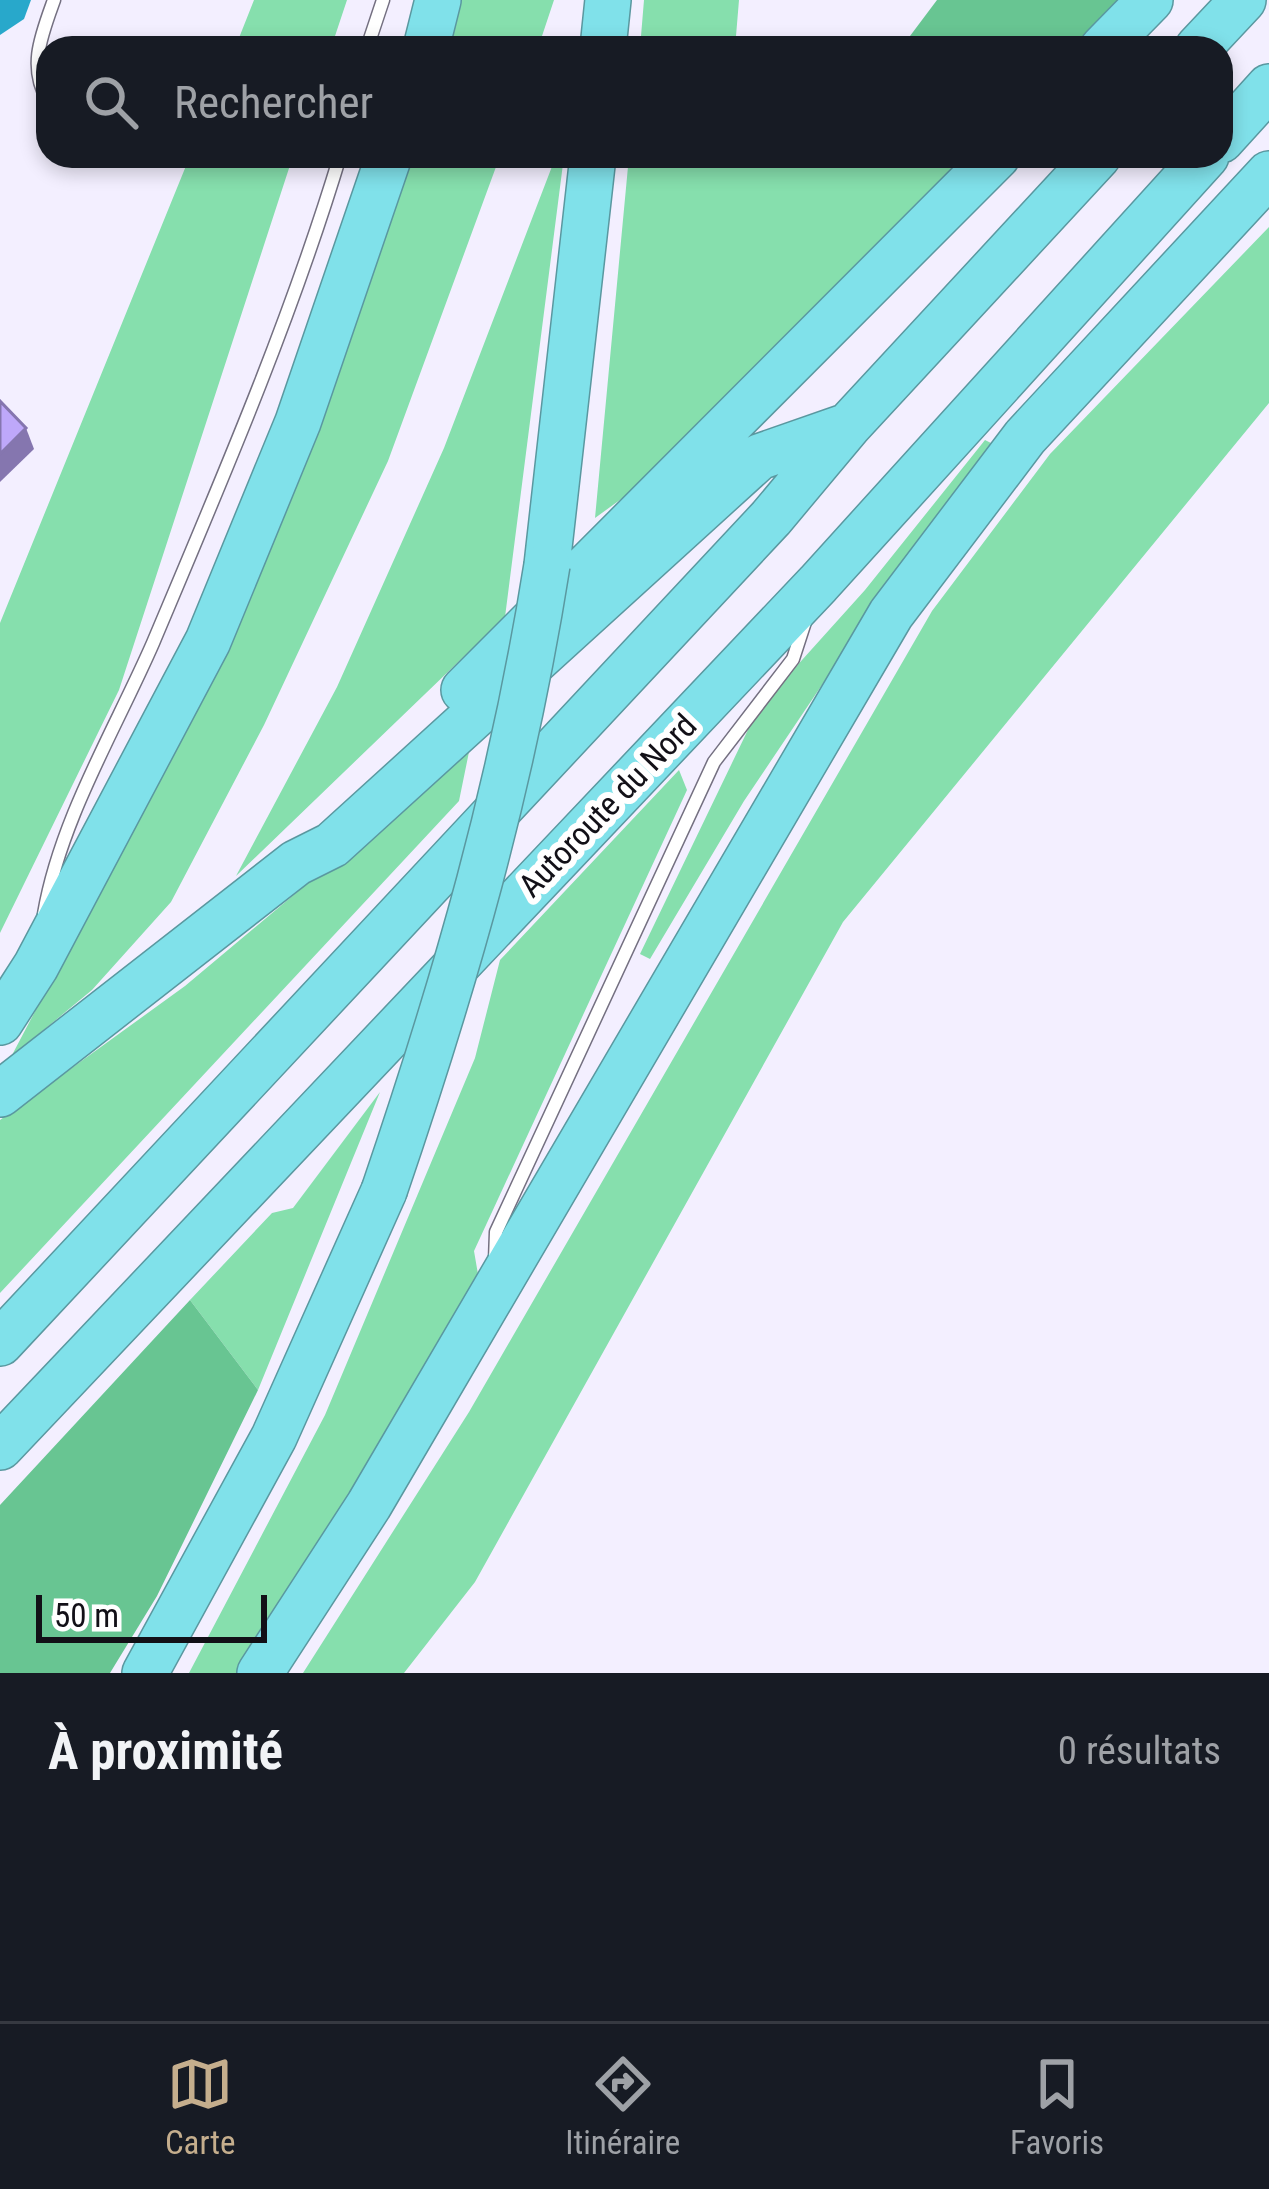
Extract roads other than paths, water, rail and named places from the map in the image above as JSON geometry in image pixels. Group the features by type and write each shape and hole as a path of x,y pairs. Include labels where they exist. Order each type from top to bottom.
{"highway":[{"path":"429,36 438,0"},
{"path":"604,36 608,0"},
{"path":"1115,36 1150,0"},
{"path":"1209,36 1243,0"},
{"path":"1233,127 1269,87"},
{"path":"0,1022 36,966 208,641 298,422 385,168"},
{"path":"145,1673 274,1437 384,1191 489,859 547,566 592,168"},
{"path":"296,863 322,820 453,700 724,435 986,168"},
{"path":"0,1343 771,518 848,426 1087,168"},
{"name":"Autoroute du Nord","path":"0,1447 818,584 1195,168"},
{"path":"260,1673 369,1504 891,614 1025,437 1269,173"},
{"path":"0,1094 296,863 332,845 759,458 848,426"}],"lane":[{"path":"40,36 54,0"},
{"path":"371,36 383,0"},
{"path":"36,966 51,872 154,641 290,305 336,168"},
{"path":"493,1291 496,1232 714,762 793,659 818,584"}],"water":[{"path":"0,0 31,0 24,19 0,35"}]}
